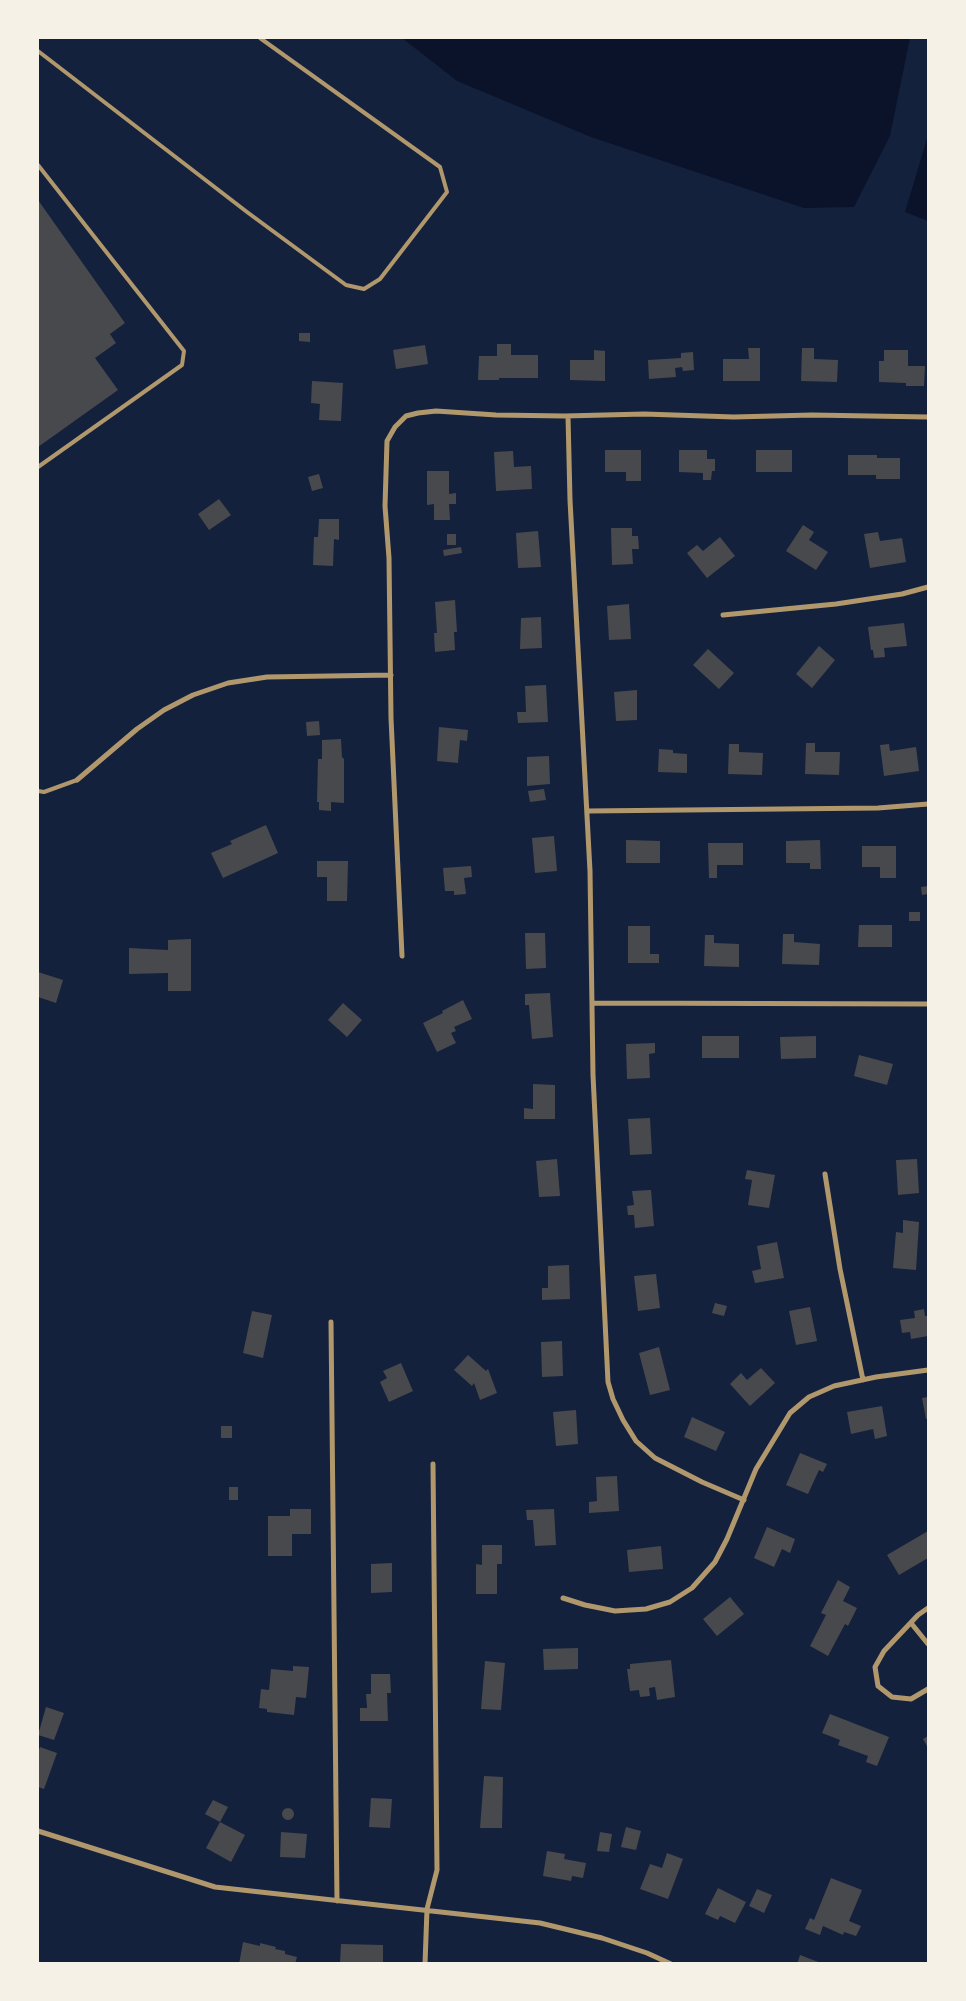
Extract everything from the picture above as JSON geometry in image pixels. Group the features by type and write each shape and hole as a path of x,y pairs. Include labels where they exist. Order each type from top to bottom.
{"street":[{"path":"402,956 391,675 392,636 385,506 386,441 394,427 406,416 436,411 496,415 568,416 644,414 734,417 812,415 928,417"},
{"path":"568,416 570,500 588,811 593,1075 608,1382 622,1420 636,1441 656,1458 702,1482 744,1500"},
{"path":"723,616 836,604 902,594 928,587"},
{"path":"77,780 164,710 201,692 228,684 267,677 391,675"},
{"path":"588,811 878,808 928,804"},
{"path":"593,1003 928,1004"},
{"path":"825,1174 840,1269 863,1380"},
{"path":"331,1322 337,1901"},
{"path":"563,1598 615,1611 646,1609 670,1602 692,1588 714,1562 727,1540 756,1469 790,1413 809,1397 834,1386 928,1370"},
{"path":"425,1964 427,1909 437,1870 433,1464"},
{"path":"928,1608 884,1651 875,1667 878,1686 892,1697 911,1699 928,1689"},
{"path":"911,1623 928,1644"},
{"path":"38,1830 215,1886 337,1901 427,1909 540,1924 602,1938 648,1953 671,1964"}],"lane":[{"path":"38,50 247,212 346,285 364,288 380,279 446,192 440,167 260,38"},
{"path":"38,165 184,351 182,365 38,467"},
{"path":"38,791 44,792 77,780"}],"water":[{"path":"402,38 910,38 890,136 854,207 804,208 591,137 457,81"},
{"path":"928,135 928,221 905,212"}],"building":[{"path":"38,200 125,323 110,334 116,343 95,358 118,390 38,447"},
{"path":"299,333 310,333 310,342 299,341"},
{"path":"497,344 511,344 511,355 538,355 538,378 478,380 479,356 497,356"},
{"path":"425,345 428,364 396,369 393,350"},
{"path":"748,348 760,348 760,381 723,381 723,359 749,359"},
{"path":"802,348 814,348 814,359 838,360 837,382 801,381"},
{"path":"594,350 605,351 605,381 570,380 570,360 594,360"},
{"path":"884,350 908,350 908,366 925,366 924,386 906,386 906,383 879,382 879,361 884,361"},
{"path":"693,352 694,370 683,371 682,367 675,368 676,377 649,379 648,360 681,358 681,353"},
{"path":"312,381 343,383 341,421 319,420 320,404 311,403"},
{"path":"605,450 641,450 641,481 626,481 626,472 605,472"},
{"path":"679,450 707,450 707,459 715,459 715,471 712,471 711,480 703,480 703,473 679,472"},
{"path":"756,450 792,450 792,472 756,472"},
{"path":"513,451 514,467 531,466 532,489 496,491 494,452"},
{"path":"848,455 877,455 877,458 900,458 900,479 876,479 876,475 848,475"},
{"path":"427,471 449,471 449,494 456,493 456,504 449,504 450,520 434,520 434,504 427,505"},
{"path":"319,474 323,488 312,491 308,477"},
{"path":"219,499 231,515 209,530 198,514"},
{"path":"319,519 339,519 339,540 334,539 333,566 313,565 314,537 318,537"},
{"path":"803,525 814,532 809,540 828,552 816,570 786,551"},
{"path":"611,528 632,528 632,536 638,536 639,549 632,549 633,564 612,565"},
{"path":"538,531 541,567 518,568 516,533"},
{"path":"878,532 880,541 902,538 906,562 870,568 864,534"},
{"path":"447,534 456,534 456,545 447,545"},
{"path":"720,537 735,556 707,578 687,553 697,545 703,551"},
{"path":"461,547 462,553 444,556 443,550"},
{"path":"455,600 457,632 454,632 455,650 435,652 434,633 437,633 435,602"},
{"path":"629,604 631,639 609,640 607,606"},
{"path":"541,617 542,648 520,649 521,618"},
{"path":"904,623 907,646 884,648 885,657 874,658 868,627"},
{"path":"819,646 835,660 812,688 796,674"},
{"path":"708,649 734,673 719,689 693,665"},
{"path":"546,685 548,722 518,723 517,712 526,712 525,686"},
{"path":"637,690 637,720 616,721 614,692"},
{"path":"319,721 320,735 307,736 306,722"},
{"path":"439,727 468,730 467,741 460,740 458,763 437,761"},
{"path":"341,739 342,757 344,759 344,803 331,802 331,811 319,810 319,802 317,802 318,759 322,759 322,740"},
{"path":"806,743 815,743 815,752 840,752 839,775 805,774"},
{"path":"729,744 739,744 739,752 763,753 762,775 728,774"},
{"path":"889,744 890,751 916,747 919,771 884,776 880,745"},
{"path":"659,749 687,754 687,773 658,772"},
{"path":"549,756 550,784 527,786 527,757"},
{"path":"544,789 546,800 530,802 528,791"},
{"path":"266,825 278,853 223,878 211,853 232,844 230,841"},
{"path":"554,836 557,871 535,873 532,838"},
{"path":"626,840 660,841 660,863 626,863"},
{"path":"820,840 821,869 810,869 810,863 786,863 786,841"},
{"path":"708,843 743,843 743,865 717,865 717,878 709,878"},
{"path":"862,846 896,846 896,878 880,878 880,867 862,867"},
{"path":"317,861 348,861 347,901 327,901 327,877 317,877"},
{"path":"471,866 472,877 464,878 466,894 454,895 454,891 445,891 443,868"},
{"path":"928,886 928,894 922,895 921,887"},
{"path":"909,912 920,912 920,921 909,921"},
{"path":"859,925 892,925 892,947 858,947"},
{"path":"628,926 650,926 650,954 659,954 659,963 628,963"},
{"path":"525,933 545,933 546,968 526,969"},
{"path":"783,934 794,934 794,942 820,944 819,965 782,964"},
{"path":"705,935 714,935 714,943 739,944 739,967 704,966"},
{"path":"191,939 191,991 168,991 168,973 129,974 129,948 168,950 168,940"},
{"path":"38,972 63,980 56,1003 38,997"},
{"path":"550,993 553,1037 532,1039 529,1005 525,1005 525,994"},
{"path":"463,1000 472,1019 454,1027 456,1031 451,1033 456,1043 437,1052 423,1023"},
{"path":"343,1003 362,1020 347,1037 328,1020"},
{"path":"702,1036 739,1036 739,1058 702,1058"},
{"path":"816,1036 816,1058 781,1059 780,1037"},
{"path":"655,1043 655,1053 649,1054 650,1078 627,1079 626,1044"},
{"path":"859,1055 893,1064 887,1085 854,1076"},
{"path":"533,1084 555,1085 555,1119 524,1119 524,1108 533,1109"},
{"path":"650,1118 652,1154 630,1155 628,1119"},
{"path":"557,1159 560,1196 539,1197 536,1161"},
{"path":"917,1159 919,1193 898,1195 896,1160"},
{"path":"747,1170 775,1175 769,1208 748,1205 752,1180 745,1179"},
{"path":"651,1190 654,1226 635,1228 634,1215 628,1215 627,1206 634,1205 632,1191"},
{"path":"903,1220 919,1222 916,1270 893,1268 896,1232 903,1233"},
{"path":"777,1242 784,1278 755,1283 752,1271 761,1269 757,1246"},
{"path":"569,1265 570,1299 542,1300 542,1288 548,1288 548,1266"},
{"path":"656,1274 660,1308 638,1311 634,1276"},
{"path":"715,1303 727,1306 724,1316 712,1313"},
{"path":"810,1307 817,1341 796,1345 789,1311"},
{"path":"924,1309 925,1316 928,1316 928,1336 911,1339 910,1332 902,1333 900,1320 915,1318 914,1311"},
{"path":"252,1311 272,1315 263,1358 243,1353"},
{"path":"562,1341 563,1376 542,1377 541,1342"},
{"path":"659,1347 670,1390 650,1395 639,1353"},
{"path":"468,1355 486,1371 488,1369 497,1393 480,1400 474,1383 472,1386 454,1370"},
{"path":"401,1363 413,1391 389,1402 380,1382 387,1378 383,1371"},
{"path":"761,1368 775,1383 750,1406 730,1384 741,1373 747,1380"},
{"path":"928,1397 928,1419 926,1419 922,1398"},
{"path":"882,1406 887,1436 875,1439 873,1429 851,1434 847,1412"},
{"path":"576,1410 578,1444 556,1446 553,1412"},
{"path":"692,1417 725,1432 716,1451 684,1437"},
{"path":"221,1426 232,1426 232,1438 221,1438"},
{"path":"800,1453 827,1464 823,1472 819,1470 808,1494 786,1485"},
{"path":"617,1476 619,1511 589,1513 589,1502 597,1501 596,1477"},
{"path":"229,1487 238,1487 238,1500 229,1500"},
{"path":"290,1509 311,1509 311,1534 292,1534 292,1556 268,1556 268,1516 290,1516"},
{"path":"554,1509 556,1545 535,1546 533,1520 527,1520 526,1510"},
{"path":"767,1527 795,1539 790,1553 782,1549 774,1567 754,1558"},
{"path":"928,1531 928,1558 899,1575 887,1555"},
{"path":"482,1545 502,1545 502,1564 497,1564 497,1594 476,1594 476,1564 482,1565"},
{"path":"661,1546 663,1569 629,1572 627,1550"},
{"path":"392,1563 392,1592 371,1593 371,1564"},
{"path":"838,1580 850,1587 843,1601 857,1608 848,1626 845,1624 828,1656 810,1646 826,1615 821,1613"},
{"path":"730,1597 744,1614 717,1636 703,1619"},
{"path":"578,1648 578,1669 544,1670 543,1649"},
{"path":"671,1660 675,1697 657,1700 655,1687 649,1688 650,1696 640,1697 639,1690 630,1691 627,1669 630,1669 630,1664"},
{"path":"485,1661 505,1663 501,1710 481,1709"},
{"path":"293,1666 309,1667 306,1698 296,1697 294,1715 267,1712 267,1709 259,1708 261,1689 269,1690 271,1669 293,1671"},
{"path":"371,1674 390,1674 391,1693 387,1693 388,1721 360,1721 360,1708 367,1708 366,1694 371,1694"},
{"path":"46,1707 64,1713 54,1740 38,1735"},
{"path":"830,1714 889,1737 877,1766 866,1762 868,1756 838,1745 840,1740 822,1733"},
{"path":"928,1736 928,1748 923,1739"},
{"path":"40,1747 57,1753 44,1789 38,1787 38,1753"},
{"path":"484,1776 503,1777 502,1828 480,1828"},
{"path":"371,1798 392,1799 390,1828 369,1827"},
{"path":"213,1800 228,1807 220,1822 205,1814"},
{"path":"286,1808 290,1808 294,1814 290,1820 286,1820 282,1816 282,1812"},
{"path":"220,1822 245,1835 231,1862 206,1848"},
{"path":"626,1827 641,1831 636,1850 621,1847"},
{"path":"281,1832 307,1834 305,1858 280,1857"},
{"path":"600,1832 612,1834 609,1852 597,1851"},
{"path":"547,1851 565,1854 564,1859 586,1863 583,1878 572,1876 571,1881 543,1876"},
{"path":"667,1853 683,1859 668,1899 640,1889 650,1864 662,1868"},
{"path":"831,1878 862,1890 849,1921 861,1926 856,1936 844,1932 843,1935 823,1926 820,1935 805,1929 810,1918 814,1920"},
{"path":"718,1888 746,1902 735,1923 720,1916 718,1920 705,1914"},
{"path":"757,1889 772,1895 764,1913 749,1906"},
{"path":"243,1942 260,1946 260,1943 276,1947 275,1949 285,1951 285,1954 297,1957 295,1964 239,1964"},
{"path":"341,1944 383,1945 383,1964 340,1964"},
{"path":"800,1955 821,1963 821,1964 797,1964"}]}
